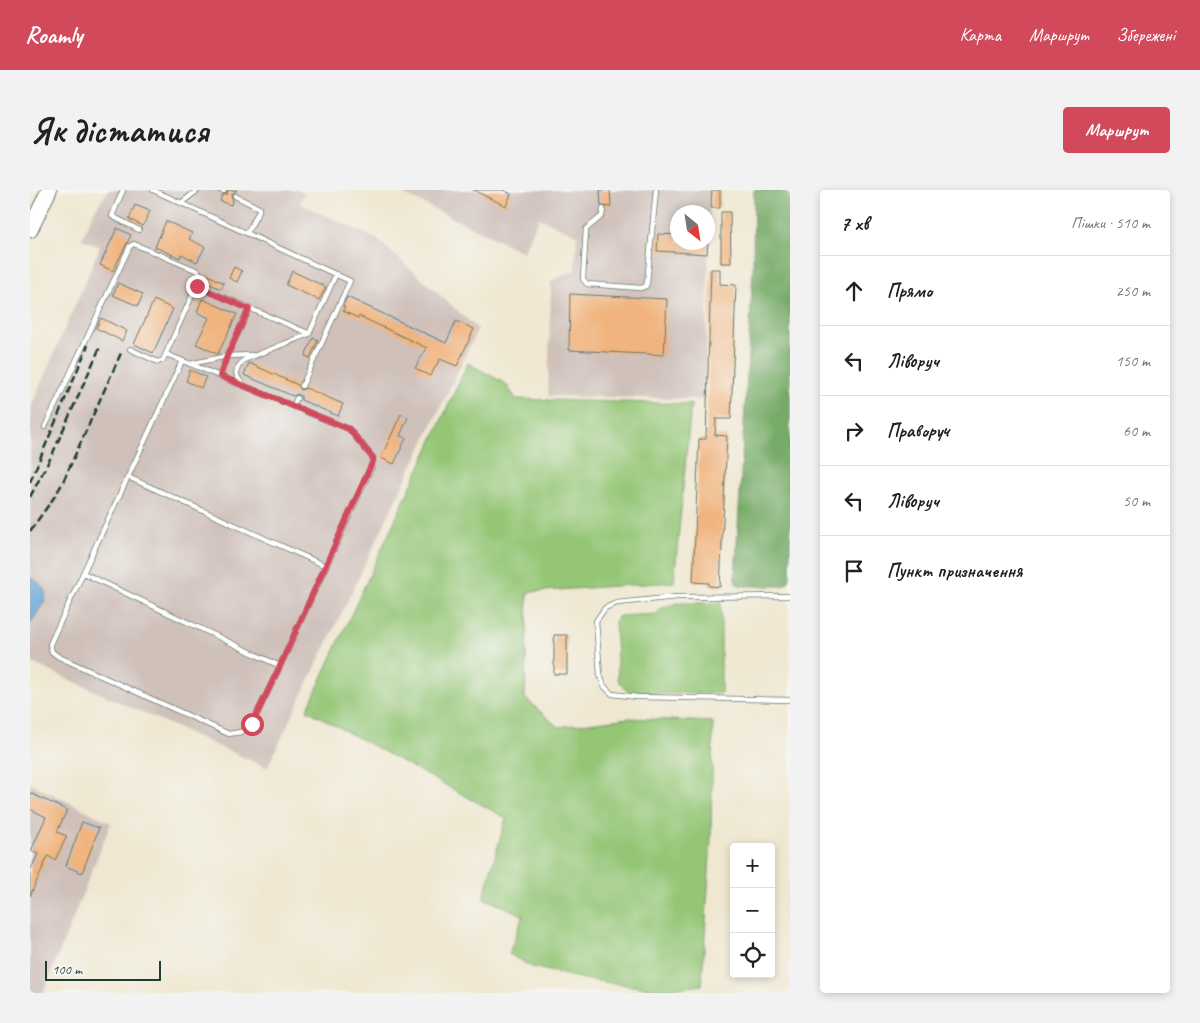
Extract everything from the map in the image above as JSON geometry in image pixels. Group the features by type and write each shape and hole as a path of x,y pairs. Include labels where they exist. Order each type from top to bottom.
{"main road":[{"path":"30,230 49,190"}],"lane":[{"path":"123,190 112,216 139,230"},
{"path":"153,190 349,280 350,283 302,386"},
{"path":"181,203 198,190"},
{"path":"603,209 602,216 586,230 584,282 587,284 642,288 646,286 647,282 656,190"},
{"path":"234,196 259,208 247,233"},
{"path":"45,427 130,246 134,244 198,271 201,276 163,360 158,362 130,349"},
{"path":"245,386 238,379 236,372 238,366 254,355 309,334 336,274"},
{"path":"197,286 309,334"},
{"path":"220,376 227,356 249,309"},
{"path":"166,354 349,429 373,458 373,464 252,724 240,732 229,734 59,658 52,652 50,644 182,361"},
{"path":"189,364 227,356 254,355"},
{"path":"293,406 296,398"},
{"path":"128,478 326,566"},
{"path":"83,573 280,666"},
{"path":"790,596 677,597 617,603 604,608 596,620 600,675 604,686 612,694 637,698 790,700"}],"shaded area":[{"path":"109,190 297,190 304,192 300,204 377,239 478,329 267,768 30,662 30,409 100,247 82,239 94,211"},
{"path":"395,190 710,190 710,205 670,205 670,250 709,250 705,399 548,396 551,281 575,270 577,235 539,218 523,252"},
{"path":"30,783 111,823 43,993 30,993"}],"green space":[{"path":"754,190 790,190 790,576 789,581 783,586 741,586 736,583 735,577 753,272"},
{"path":"468,363 506,384 516,399 691,404 674,582 528,592 525,698 558,727 628,718 713,722 711,838 702,985 661,990 584,979 532,967 509,954 523,915 483,898 506,818 307,710"},
{"path":"677,603 721,603 721,693 634,694 627,691 618,680 615,620 619,616 657,614 661,608"}],"water":[{"path":"30,578 39,583 46,593 44,602 30,624"}],"building":[{"path":"228,190 237,190 231,195 233,200 231,205 220,201 222,195 227,194"},
{"path":"473,190 503,190 511,194 506,206"},
{"path":"600,190 610,190 611,207 601,206"},
{"path":"712,190 720,190 720,208 715,208 715,205 711,205"},
{"path":"135,205 150,211 143,226 129,219"},
{"path":"721,212 730,212 731,263 721,263"},
{"path":"166,221 192,233 189,239 205,247 197,262 181,254 180,258 155,247"},
{"path":"117,228 131,235 113,271 100,265"},
{"path":"658,234 670,235 670,250 707,250 707,254 657,251"},
{"path":"234,267 242,271 237,282 229,278"},
{"path":"711,269 720,269 720,284 736,285 731,419 716,419 715,435 727,436 720,587 709,586 709,583 693,582 699,439 706,439"},
{"path":"292,271 326,287 319,300 286,285"},
{"path":"208,275 224,283 221,289 205,282"},
{"path":"118,283 143,294 138,306 113,295"},
{"path":"570,294 667,299 664,355 569,350"},
{"path":"347,297 446,343 456,321 474,329 457,366 440,359 430,376 415,368 427,348 359,316 358,318 343,311"},
{"path":"202,299 237,314 218,354 196,344 209,318 197,312"},
{"path":"154,300 173,309 153,353 134,344"},
{"path":"101,318 127,331 122,341 96,328"},
{"path":"313,338 318,340 310,358 305,356"},
{"path":"249,363 298,385 301,390 306,388 343,404 338,416 301,400 301,396 298,394 293,396 244,375"},
{"path":"190,370 206,377 201,388 186,381"},
{"path":"401,414 408,417 400,436 406,438 394,464 381,458"},
{"path":"554,635 567,635 567,674 554,674"},
{"path":"30,793 67,810 57,832 67,836 55,860 48,856 30,896 30,871 38,854 31,851 46,817 30,809"},
{"path":"82,822 99,828 82,873 66,866"}],"railway":[{"path":"30,482 88,345"},
{"path":"30,497 52,455 100,347"},
{"path":"30,531 62,484 122,351"}],"route":[{"path":"197,286 249,309 227,356 220,376 349,429 373,458 373,464 252,724"}]}
